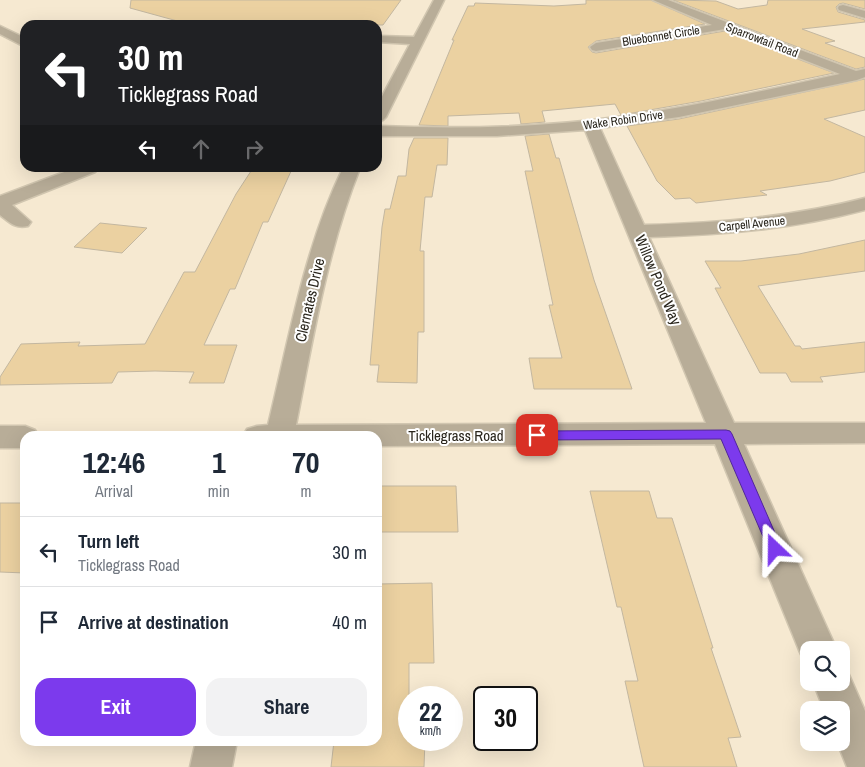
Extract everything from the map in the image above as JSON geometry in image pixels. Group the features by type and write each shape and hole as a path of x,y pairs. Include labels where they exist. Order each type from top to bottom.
{"street":[{"path":"382,108 439,0"},
{"name":"Sparrowtail Road","path":"658,0 862,76"},
{"path":"843,8 865,15"},
{"name":"Bluebonnet Circle","path":"596,47 725,26"},
{"path":"0,29 20,39"},
{"path":"382,39 418,41"},
{"name":"Wake Robin Drive","path":"382,132 487,132 591,125 662,115 862,76"},
{"name":"Willow Pond Way","path":"591,125 814,641"},
{"path":"22,222 0,204 79,172"},
{"name":"Clernates Drive","path":"281,431 321,249 335,206 349,172"},
{"name":"Carpell Avenue","path":"637,231 697,230 779,223 865,204"},
{"name":"Ticklegrass Road","path":"382,436 865,433"},
{"path":"0,437 20,437"},
{"path":"836,691 865,759"},
{"path":"211,767 216,746"}],"building":[{"path":"131,0 401,0 383,25 382,20 174,20 130,8"},
{"path":"586,0 651,0 705,24 596,41 588,47 592,52 596,53 725,31 834,73 701,101 621,115 615,104 542,111 545,122 521,124 519,113 448,116 448,126 419,125 454,40 452,40 468,6 474,6 475,3 554,6 586,4"},
{"path":"673,0 716,1 738,9 767,5 768,0 865,0 865,9 843,3 836,7 838,12 865,20 865,22 802,29 835,41 825,43 865,58 865,67 856,69"},
{"path":"865,79 865,110 824,119 865,137 865,172 830,181 760,191 767,195 696,203 690,198 675,199 657,181 627,126 679,119"},
{"path":"549,134 556,158 559,158 594,280 632,389 534,389 529,358 562,358 549,305 553,305 525,171 533,171 525,136"},
{"path":"414,138 448,138 447,165 437,165 432,197 425,197 420,251 424,251 424,332 418,332 417,383 377,382 379,365 370,365 382,227 385,209 390,209 398,176 406,176 409,149"},
{"path":"250,172 291,172 268,222 263,222 235,289 230,289 204,345 237,345 224,383 189,383 194,372 155,371 118,372 112,383 0,385 0,377 21,344 80,342 78,346 145,344 184,272 195,272 236,194"},
{"path":"100,223 147,228 122,253 74,247"},
{"path":"865,240 865,271 758,286 795,346 800,346 802,349 865,342 865,372 820,377 823,382 791,382 786,373 760,373 715,288 721,288 705,261 741,261 799,254"},
{"path":"382,486 456,486 458,532 382,532"},
{"path":"590,491 649,491 657,518 672,518 713,648 711,648 741,737 728,738 737,767 644,767 625,681 638,681 621,607 617,607"},
{"path":"0,503 20,503 20,573 0,572"},
{"path":"432,583 434,663 409,663 409,686 398,686 398,751 425,751 424,767 331,767 333,746 382,746 382,584"}],"route":[{"path":"537,435 726,434 775,549"}]}
